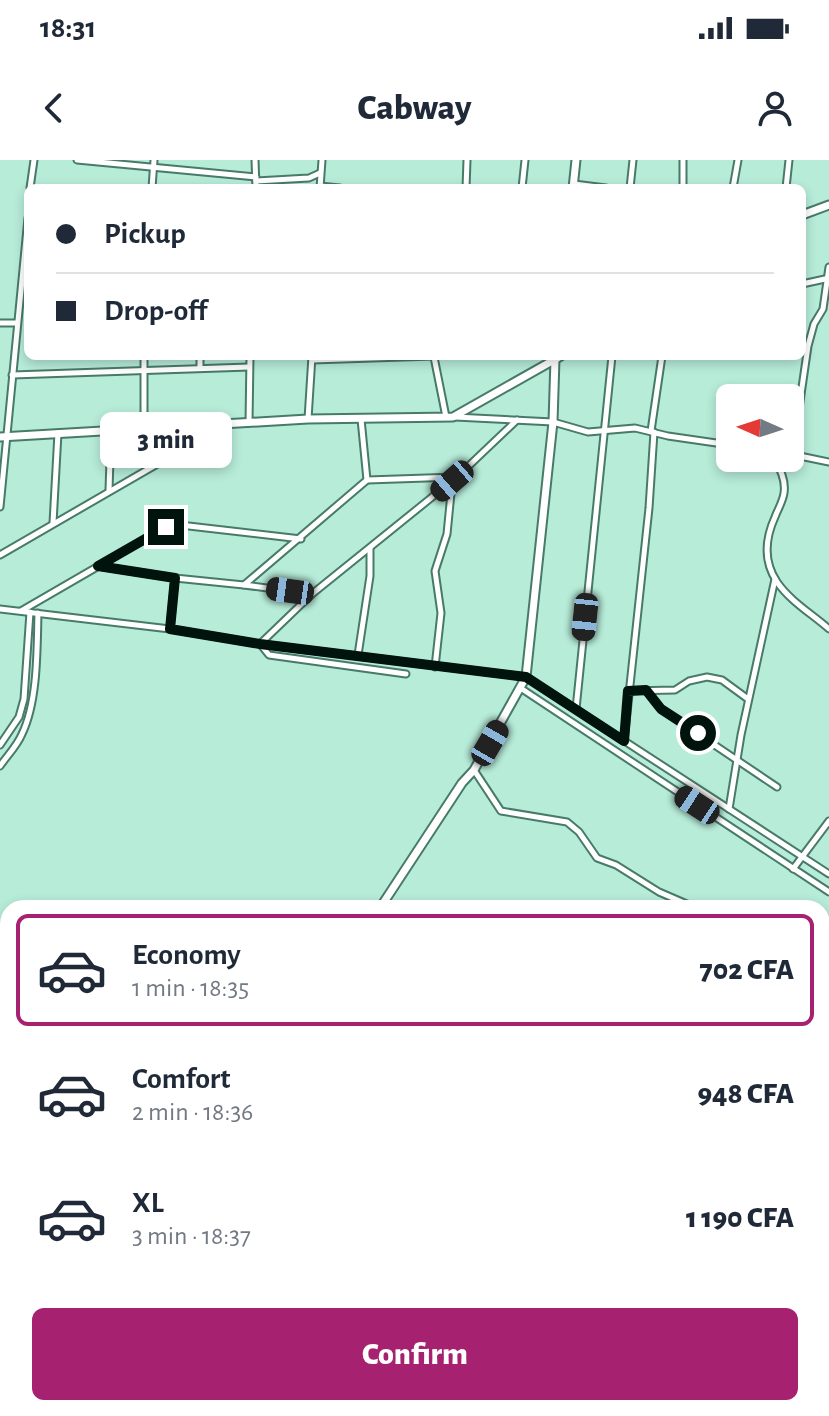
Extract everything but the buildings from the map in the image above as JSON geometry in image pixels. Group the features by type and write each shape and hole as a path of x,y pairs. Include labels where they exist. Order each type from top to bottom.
{"street":[{"path":"31,184 34,160"},
{"path":"77,160 256,182 309,178 320,173"},
{"path":"152,184 154,160"},
{"path":"255,160 256,182"},
{"path":"320,184 322,160"},
{"path":"466,184 467,160"},
{"path":"522,184 525,160"},
{"path":"574,184 576,160"},
{"path":"630,184 633,160"},
{"path":"683,160 685,184"},
{"path":"734,184 738,160"},
{"path":"786,184 789,160"},
{"path":"806,214 829,205"},
{"path":"0,507 4,437 24,253"},
{"path":"803,384 812,331 824,305 825,279 829,267"},
{"path":"806,283 825,279"},
{"path":"0,323 16,323"},
{"path":"144,360 144,427"},
{"path":"200,360 200,367"},
{"path":"249,423 250,360"},
{"path":"308,419 312,360"},
{"path":"435,360 449,417"},
{"path":"449,417 554,360"},
{"path":"385,900 462,783 474,770 526,677 558,360"},
{"path":"576,709 612,360"},
{"path":"624,741 662,360"},
{"path":"12,375 249,367"},
{"path":"4,437 308,419 449,417 553,422 579,431 626,427 716,443"},
{"path":"361,419 367,480"},
{"path":"260,644 312,594 454,479 517,420"},
{"path":"0,555 185,448 209,425"},
{"path":"109,491 111,429"},
{"path":"53,524 58,432"},
{"path":"804,456 829,462"},
{"path":"782,472 785,489 769,531 766,548 768,562 784,592 829,629"},
{"path":"244,585 367,480 454,479"},
{"path":"435,667 441,613 435,571 447,534 454,479"},
{"path":"21,611 166,527 174,525 301,539"},
{"path":"358,655 370,576 370,548"},
{"path":"98,566 312,594"},
{"path":"170,629 175,578"},
{"path":"729,809 748,699 775,579"},
{"path":"0,609 526,677 829,874"},
{"path":"0,745 13,728 22,708 30,612"},
{"path":"0,766 26,725 34,680 38,613"},
{"path":"260,644 269,655 406,674"},
{"path":"628,691 675,690 689,681 707,677 722,680 748,699"},
{"path":"522,689 829,892"},
{"path":"646,690 661,709 777,787"},
{"path":"474,770 501,811 567,822 579,832 597,858 616,865 678,900"},
{"path":"730,827 737,814"},
{"path":"793,869 829,821"}],"route":[{"path":"166,527 98,566 175,578 170,629 260,644 526,677 624,741 628,691 646,690 661,709 698,733"}]}
